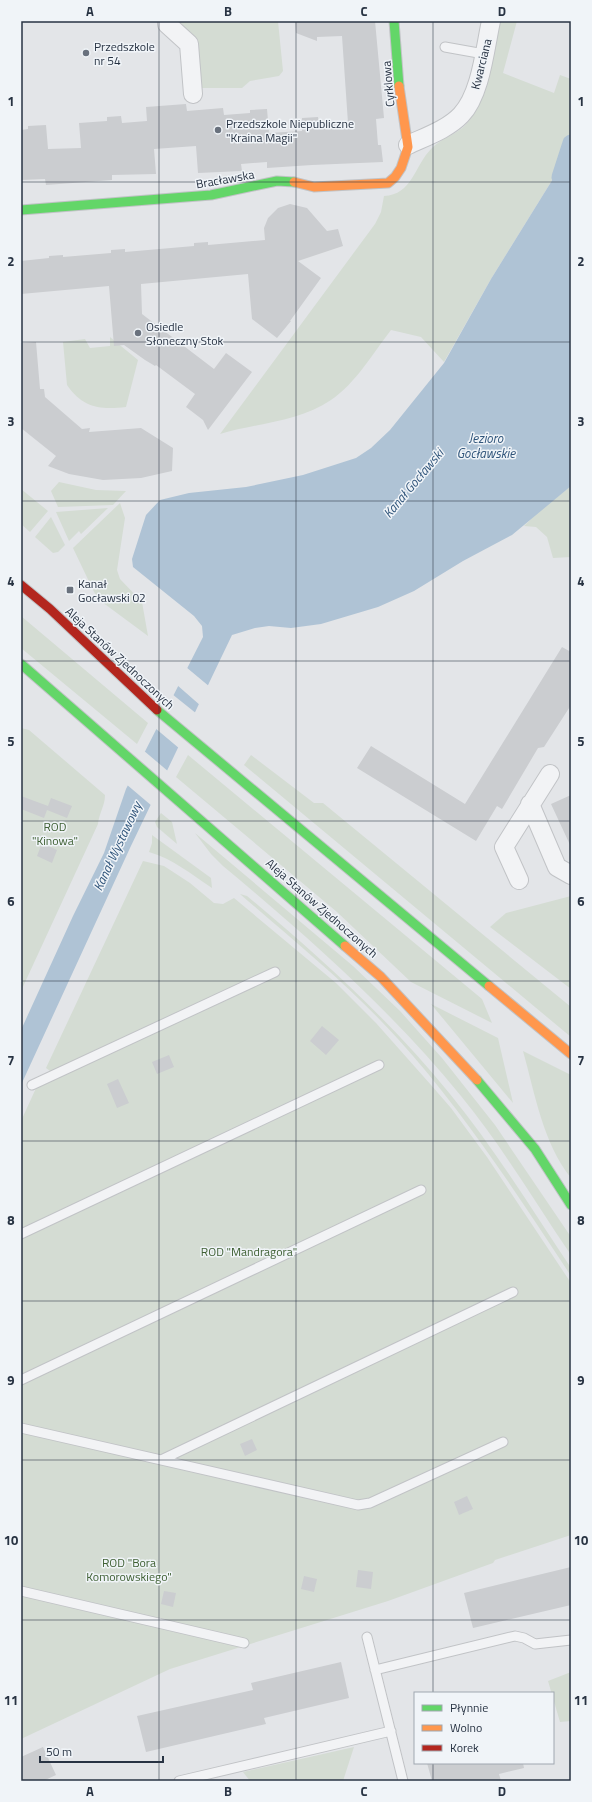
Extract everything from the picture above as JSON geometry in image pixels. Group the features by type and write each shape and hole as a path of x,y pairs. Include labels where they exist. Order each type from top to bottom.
{"main road":[{"name":"Cyrklowa","path":"394,21 402,117 408,145"},
{"name":"Bracławska","path":"21,210 211,195 277,181 297,182 314,187 388,183 397,175 408,145"},
{"name":"Aleja Stanów Zjednoczonych","path":"21,585 54,613 147,702 571,1054"},
{"name":"Aleja Stanów Zjednoczonych","path":"21,664 367,962 407,1002 460,1061 535,1150 571,1205"}],"street":[{"path":"167,21 167,24 189,44 193,94"},
{"name":"Kwarciana","path":"408,145 445,127 461,114 472,98 491,21"},
{"path":"519,880 504,847 550,774"},
{"path":"530,804 557,867 571,875"}],"lane":[{"path":"446,47 484,54"},
{"path":"32,1085 275,972"},
{"path":"21,1234 379,1065"},
{"path":"21,1380 421,1190"},
{"path":"161,1460 514,1292"},
{"path":"21,1428 358,1505 370,1503 503,1442"},
{"path":"21,1591 244,1644"},
{"path":"375,1670 515,1636 524,1638 535,1644 571,1640"},
{"path":"367,1637 403,1781"},
{"path":"179,1781 391,1731"}],"green space":[{"path":"177,21 278,21 283,71 279,76 250,81 242,88 199,88"},
{"path":"499,21 517,21 503,73 554,93 560,75 571,79 571,131 556,174 491,279 444,362 421,337 391,330 364,367 340,393 331,400 319,407 291,418 220,434 375,224 381,212 384,196 393,194 407,185 431,149 460,130 475,112 486,87"},
{"path":"110,337 138,360 126,407 108,408 93,406 79,399 67,385 63,342 85,339 90,348 110,346"},
{"path":"59,482 96,490 126,491 113,505 58,507 51,491"},
{"path":"571,486 571,557 553,558 547,537 536,527 524,526 537,513"},
{"path":"21,489 48,511 30,532 21,524"},
{"path":"120,503 125,518 117,570 120,579 142,602 148,636 102,602 94,592 73,548"},
{"path":"108,508 81,534 79,531 69,541 56,512"},
{"path":"51,517 65,545 58,552 53,553 35,537"},
{"path":"21,616 148,723 137,744 21,648"},
{"name":"ROD \"Kinowa\"","path":"21,728 29,730 105,795 98,824 21,991"},
{"path":"188,755 482,999 492,1023 411,982 337,912 176,777"},
{"path":"251,755 314,803 323,803 571,1007 571,1037 244,765"},
{"path":"161,813 172,822 177,844 157,827 155,822"},
{"path":"195,833 353,966 400,1011 442,1058 495,1125 571,1237 571,1255 490,1134 434,1064 348,975 223,866 211,854"},
{"path":"152,835 211,878 212,888 174,863 149,852 152,843"},
{"name":"ROD \"Mandragora\"","path":"143,861 164,866 190,883 214,903 223,904 234,898 336,983 376,1023 451,1108 487,1157 571,1283 571,1535 495,1560 493,1563 388,1601 170,1669 21,1739 21,1121 37,1086 51,1081 50,1071 46,1068"},
{"path":"240,894 247,896 301,942 353,990 379,1015 427,1067 467,1115 498,1158 571,1268 571,1276 468,1124 398,1039 380,1019 321,964"},
{"path":"571,896 571,989 490,927 506,913"},
{"path":"431,1004 498,1038 513,1103"},
{"path":"523,1051 571,1075 571,1178 561,1164 547,1134 536,1101"},
{"path":"571,1672 571,1721 560,1722 554,1702 554,1692 551,1692 548,1681"},
{"path":"354,1747 343,1781 250,1781 243,1772"}],"water":[{"name":"Jezioro Gocławskie","path":"563,153 571,156 571,486 512,535 463,561 414,591 378,607 321,624 291,628 269,626 255,628 232,635 130,848 21,1085 21,1030 73,916 104,853 126,789 203,637 202,626 194,616 133,567 132,559 146,515 160,500 189,493 246,487 303,475 356,458 371,448 390,430 444,363 491,279 556,174"}],"pier":[{"path":"186,667 210,687 201,706 177,685"},
{"path":"172,694 197,714 180,749 155,728"},
{"path":"143,750 169,772 152,806 126,784"}],"building":[{"path":"295,21 375,21 384,118 376,119 378,145 381,145 383,162 267,168 267,162 241,164 242,171 198,173 196,146 154,149 156,174 112,175 112,180 46,185 45,179 21,180 21,130 28,129 28,126 46,125 48,149 81,148 79,123 107,121 107,117 121,116 122,123 147,121 146,107 186,104 187,111 223,108 224,115 250,113 250,110 267,109 269,133 302,131 302,118 318,117 319,125 348,123 342,36 317,37 317,41 296,33"},
{"name":"Osiedle Słoneczny Stok","path":"290,204 307,208 327,231 338,229 343,246 298,261 321,278 291,321 277,338 252,319 248,274 141,284 142,314 214,369 226,353 252,372 208,430 203,420 186,407 195,394 156,365 155,366 145,360 124,345 114,346 109,286 21,294 21,261 49,258 49,256 63,255 63,257 111,253 111,250 125,249 125,252 194,246 194,243 208,242 208,245 265,240 264,228 268,218 278,208"},
{"path":"36,342 40,389 44,389 45,397 82,429 90,428 89,432 141,428 173,448 172,471 141,478 103,480 69,474 48,466 56,456 21,428 21,343"},
{"path":"562,647 571,652 571,705 544,747 538,748 502,809 497,806 476,841 357,768 371,746 465,804"},
{"path":"571,795 571,847 551,804"},
{"path":"21,796 48,806 51,798 72,806 67,818 47,810 44,818 21,809"},
{"path":"42,843 57,850 52,863 37,856"},
{"path":"322,1026 339,1040 326,1055 310,1041"},
{"path":"169,1055 174,1067 157,1074 152,1062"},
{"path":"118,1079 129,1103 117,1108 107,1084"},
{"path":"252,1439 257,1450 245,1456 240,1444"},
{"path":"467,1496 473,1509 459,1515 454,1502"},
{"path":"571,1567 571,1605 473,1628 464,1593"},
{"path":"358,1570 373,1572 371,1589 356,1587"},
{"path":"304,1576 317,1579 314,1592 301,1589"},
{"path":"164,1591 176,1593 173,1607 161,1604"},
{"path":"341,1662 349,1698 264,1718 266,1724 146,1752 137,1716 253,1690 251,1683"},
{"path":"43,1747 56,1775 43,1781 21,1781 21,1757"},
{"path":"427,1764 523,1764 524,1768 499,1774 501,1781 432,1781"}],"waterway":[{"name":"Kanał Gocławski","path":"560,177 571,143"}],"traffic: fast":[{"path":"394,21 399,86"},
{"path":"21,210 211,195 277,181 294,182"},
{"path":"21,664 345,946"},
{"path":"157,710 489,986"},
{"path":"477,1080 535,1149 571,1205"}],"traffic: slow":[{"path":"294,182 314,187 388,183 395,177 401,168 408,147 399,86"},
{"path":"345,946 381,977 477,1080"},
{"path":"489,986 571,1054"}],"traffic: jam":[{"path":"21,585 50,609 157,710"}],"place":[{"name":"Przedszkole nr 54","path":"86,53"},
{"name":"Przedszkole Niepubliczne \"Kraina Magii\"","path":"218,130"},
{"name":"Osiedle Słoneczny Stok","path":"138,333"},
{"name":"Kanał Gocławski 02","path":"70,590"}],"water label":[{"name":"Kanał Wystawowy","path":"117,846"}],"park label":[{"name":"ROD \"Bora Komorowskiego\"","path":"129,1569"}]}
